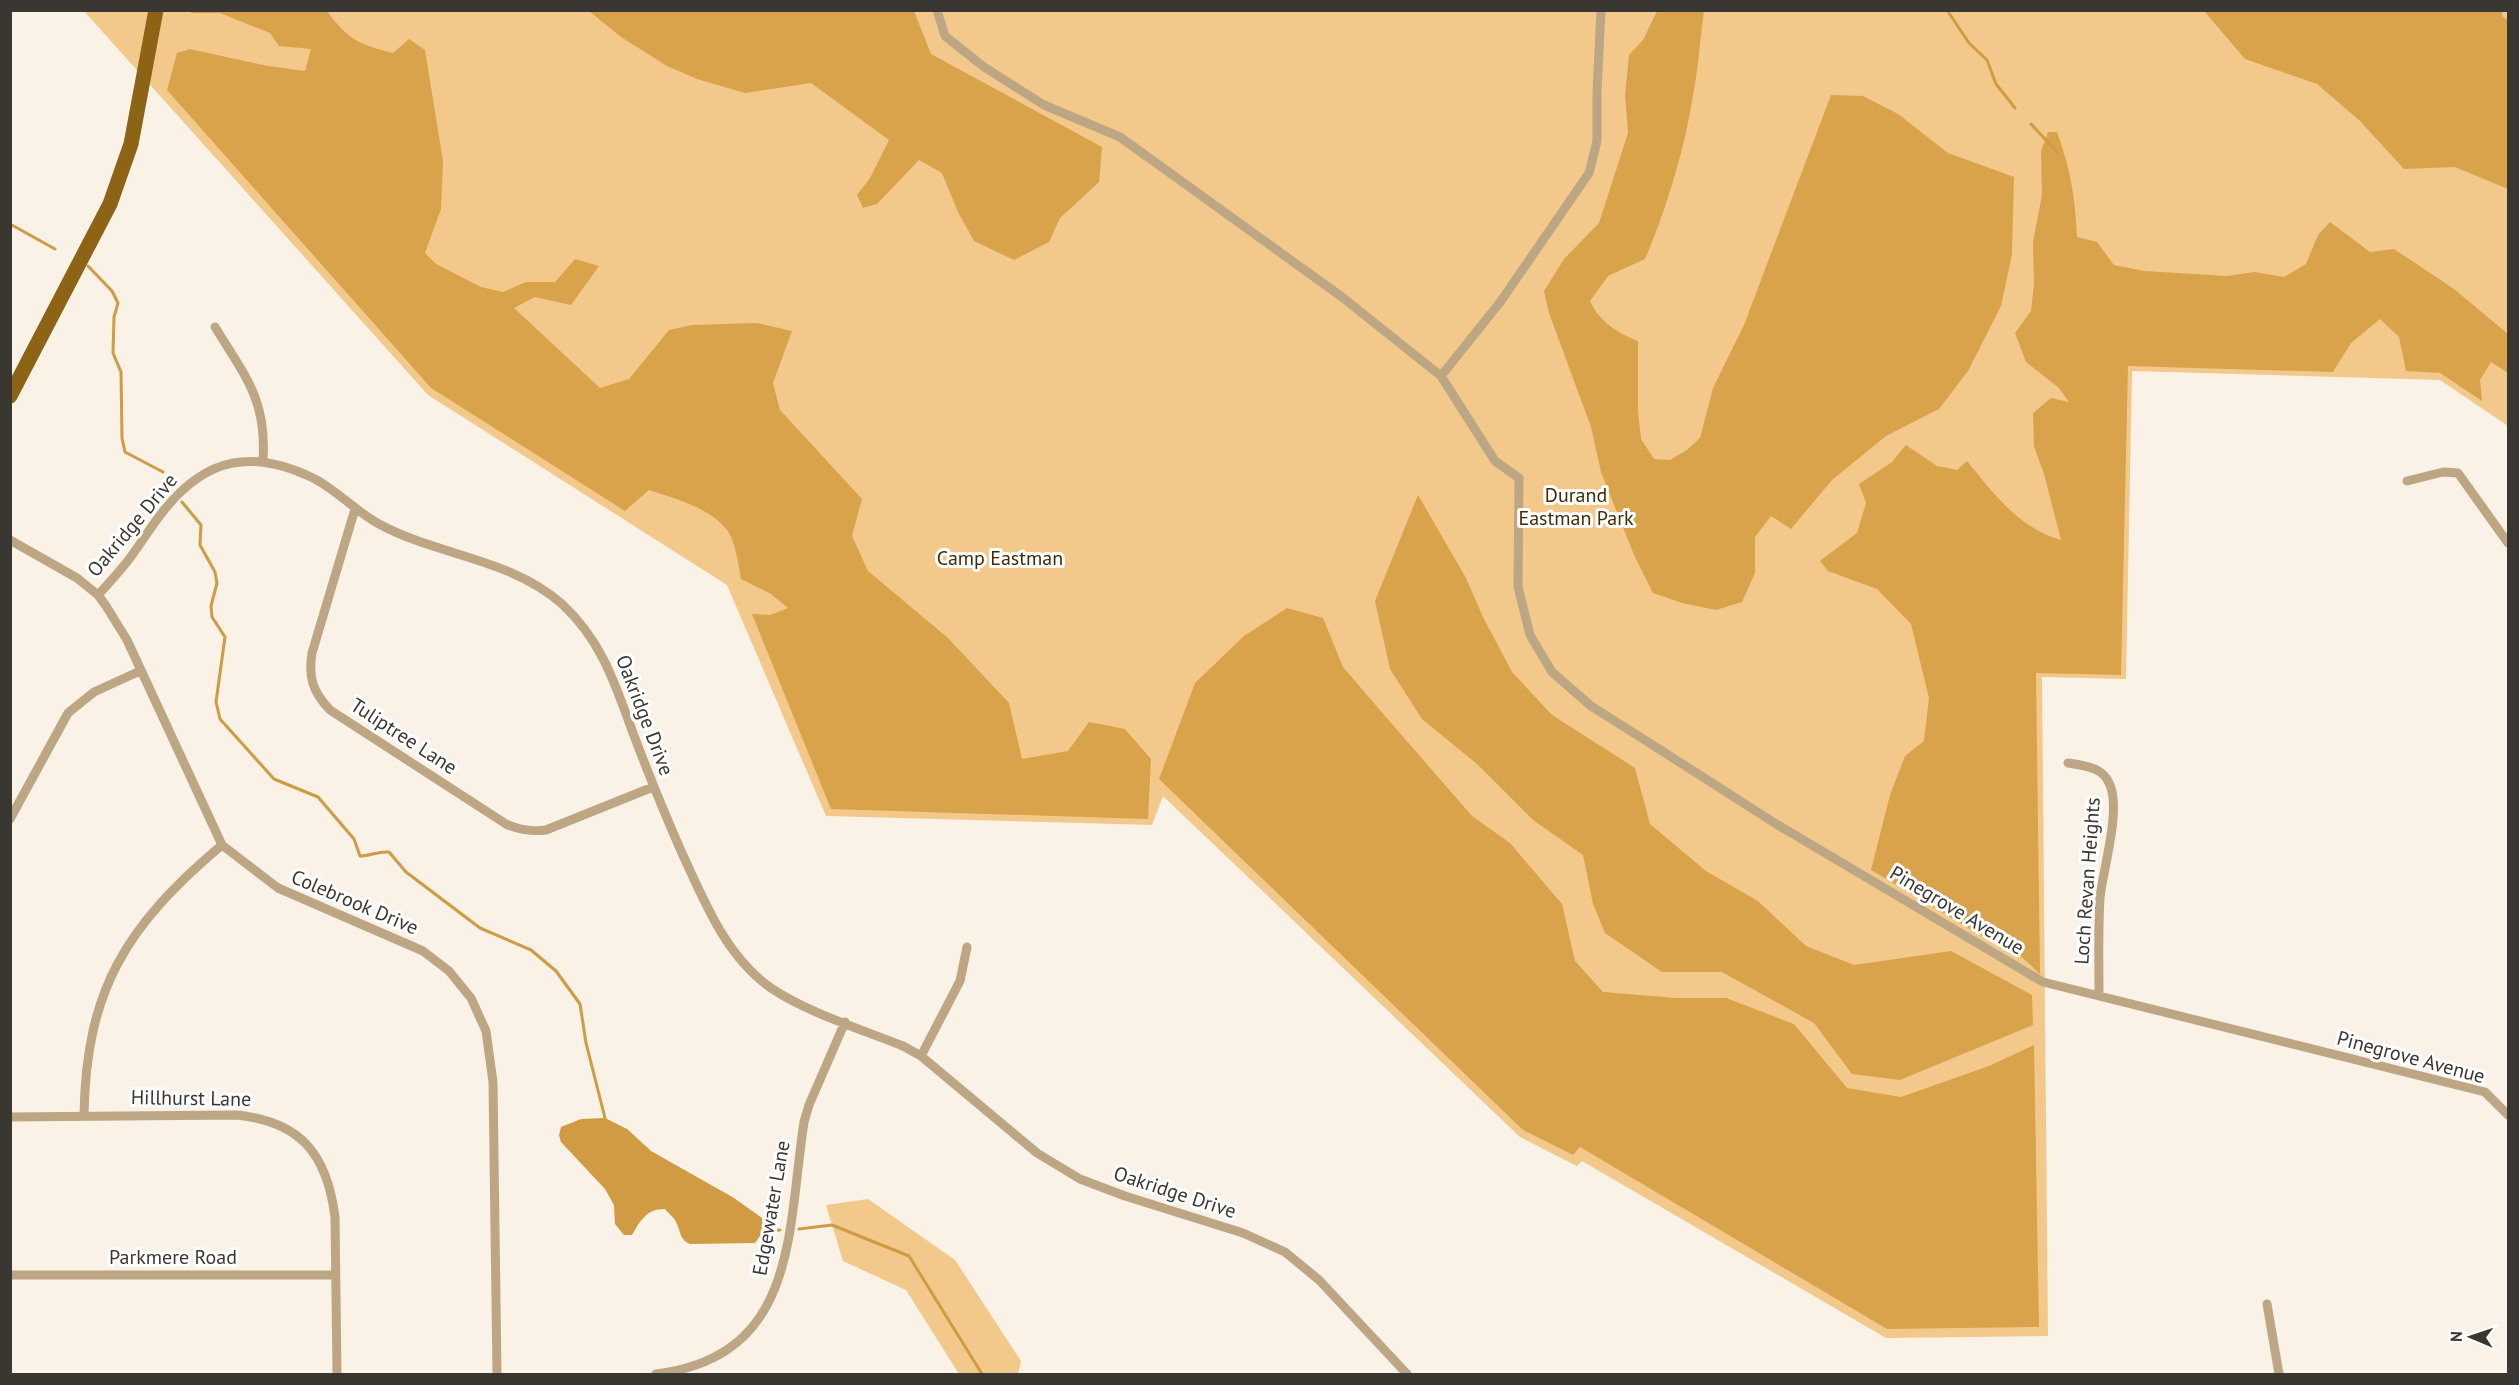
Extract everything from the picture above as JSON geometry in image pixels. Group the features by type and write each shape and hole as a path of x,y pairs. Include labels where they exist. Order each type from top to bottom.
{"main road":[{"path":"10,396 110,204 131,144 156,10"}],"street":[{"path":"937,10 945,36 984,67 1044,105 1120,137 1342,297 1441,376 1501,302 1589,173 1597,141 1601,10"},
{"path":"215,327 241,370 260,408 264,432 263,460"},
{"name":"Pinegrove Avenue","path":"1441,376 1495,461 1519,478 1518,587 1530,635 1552,672 1591,706 1773,822 2043,982 2099,994 2485,1092 2507,1109"},
{"name":"Oakridge Drive","path":"98,595 122,569 164,510 193,480 212,469 228,464 263,460 315,479 377,524 404,536 477,559 525,579 562,605 600,649 653,787 700,893 732,950 754,974 773,990 791,1000 921,1056 1037,1153 1071,1174 1125,1196 1243,1233 1285,1252 1318,1280 1407,1374"},
{"path":"2407,481 2443,472 2458,473 2508,543"},
{"name":"Tuliptree Lane","path":"355,509 309,669 314,691 330,710 506,824 518,829 546,830 653,787"},
{"name":"Colebrook Drive","path":"10,540 62,568 98,595 120,627 222,845 261,878 285,892 423,951 440,963 471,998 481,1016 488,1041 493,1082 497,1374"},
{"path":"10,819 68,713 94,692 140,671"},
{"name":"Loch Revan Heights","path":"2068,763 2090,767 2104,774 2111,787 2111,833 2100,899 2099,994"},
{"path":"84,1115 87,1059 93,1029 102,997 115,967 134,935 153,910 186,875 222,845"},
{"path":"921,1056 960,981 967,947"},
{"name":"Edgewater Lane","path":"656,1374 689,1368 726,1352 744,1339 761,1319 772,1298 787,1242 804,1122 813,1095 845,1022"},
{"name":"Hillhurst Lane","path":"10,1117 237,1114 266,1119 288,1129 315,1155 326,1174 332,1194 337,1374"},
{"name":"Parkmere Road","path":"10,1275 335,1275"},
{"path":"2267,1304 2279,1374"}],"green space":[{"name":"Durand Eastman Park","path":"84,11 2508,11 2508,426 2440,380 2132,371 2126,679 2042,677 2048,1336 1886,1338 1582,1161 1577,1166 1520,1137 1163,796 1152,825 826,816 727,585 428,395"},
{"path":"868,1199 955,1260 1021,1361 1018,1374 959,1374 906,1290 843,1261 826,1205"}],"shaded area":[{"path":"191,11 327,11 341,28 363,44 393,53 409,39 425,50 443,161 441,209 425,253 436,264 481,287 503,292 526,282 555,282 575,259 599,266 571,305 535,297 514,308 600,388 629,379 669,330 692,325 757,323 792,331 773,383 780,410 862,499 852,536 868,571 948,638 1009,703 1022,759 1068,751 1089,722 1125,729 1151,759 1148,819 831,809 752,614 770,615 788,608 771,594 741,579 734,546 727,530 720,522 702,510 649,490 625,511 431,388 167,90 177,53 190,49 268,66 305,71 311,49 279,46 270,33 220,13 191,13"},
{"path":"589,11 914,11 931,54 1102,147 1099,182 1060,218 1049,242 1014,260 974,241 958,212 942,173 919,160 877,204 863,208 857,195 870,178 889,140 811,83 745,93 697,79 667,66 621,37"},
{"path":"1657,11 1704,11 1689,120 1667,202 1645,259 1608,276 1590,301 1598,315 1610,325 1638,341 1638,411 1641,439 1654,459 1670,460 1687,450 1700,438 1713,388 1744,325 1831,95 1863,96 1898,114 1948,153 2014,177 2012,254 2001,306 1968,371 1939,409 1886,436 1832,480 1791,529 1771,516 1755,537 1755,573 1742,602 1716,610 1682,603 1653,593 1634,555 1601,472 1591,427 1549,313 1544,291 1564,259 1599,223 1628,133 1625,95 1629,55 1643,40"},
{"path":"2204,11 2501,11 2503,17 2508,20 2508,189 2455,167 2404,169 2360,121 2317,84 2245,59"},
{"path":"2048,132 2057,132 2066,159 2077,237 2097,242 2114,265 2144,271 2227,276 2255,272 2284,277 2306,264 2318,235 2330,222 2370,252 2394,249 2454,289 2508,334 2508,373 2491,362 2480,380 2482,401 2440,373 2406,371 2399,337 2380,319 2351,343 2333,372 2128,366 2121,675 2036,673 2040,974 2013,949 1982,936 1871,870 1890,795 1905,756 1924,741 1929,698 1911,624 1877,589 1828,571 1820,561 1857,533 1866,503 1859,484 1892,462 1906,445 1937,466 1957,470 1967,461 1997,497 2020,519 2046,535 2061,540 2044,474 2034,446 2033,413 2051,398 2069,402 2059,388 2026,362 2015,333 2031,311 2034,284 2033,242 2042,195 2041,151"},
{"path":"1418,495 1466,578 1483,617 1512,672 1552,715 1635,768 1650,824 1706,871 1758,901 1806,946 1854,965 1951,951 2032,995 2033,1025 1900,1080 1852,1074 1814,1023 1722,972 1662,972 1605,933 1593,904 1583,855 1533,820 1477,764 1422,719 1390,669 1375,601"},
{"path":"1287,608 1323,618 1343,667 1472,816 1510,843 1562,904 1575,961 1603,992 1676,998 1726,998 1794,1024 1847,1088 1901,1097 1989,1066 2034,1045 2039,1327 1887,1329 1580,1147 1573,1155 1523,1130 1159,779 1195,683 1244,636"},
{"path":"605,1118 627,1129 651,1151 734,1198 762,1218 763,1232 755,1243 690,1244 682,1237 675,1220 665,1209 649,1213 641,1220 632,1235 624,1235 615,1224 614,1205 605,1189 561,1142 559,1135 561,1127 581,1119"}],"waterway":[{"path":"1947,10 1969,43 1987,60 1996,84 2015,108"},
{"path":"2031,124 2057,152"},
{"path":"10,224 55,249"},
{"path":"88,266 112,291 118,303 114,317 113,353 121,372 122,438 125,452 163,472"},
{"path":"182,502 201,525 200,545 215,572 217,583 211,606 212,617 225,637 216,702 220,719 274,779 318,797 354,839 360,856 389,852 406,872 480,928 531,950 556,971 580,1004 586,1043 605,1118"},
{"path":"799,1229 832,1225 909,1256 982,1374"},
{"path":"763,1232 780,1230"}],"park label":[{"name":"Camp Eastman","path":"1000,558"}]}
